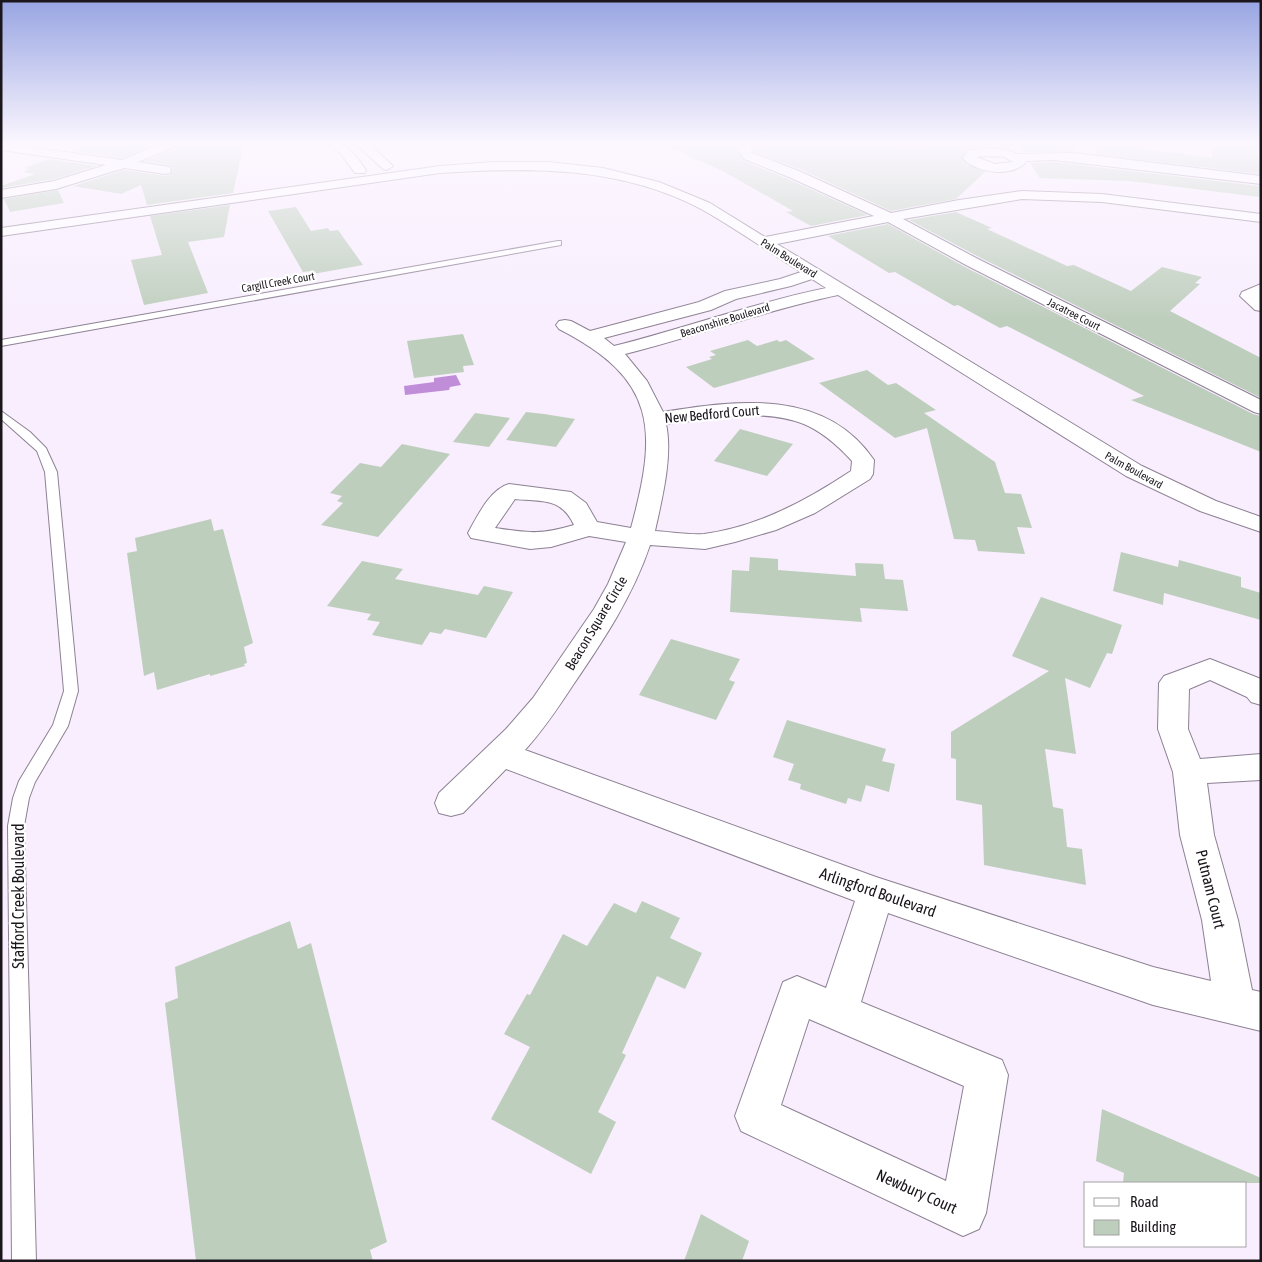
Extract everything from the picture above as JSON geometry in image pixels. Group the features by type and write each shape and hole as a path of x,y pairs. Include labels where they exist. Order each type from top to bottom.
{"street":[{"name":"Palm Boulevard","path":"1,232 206,202"},
{"name":"Palm Boulevard","path":"696,202 1134,471 1208,506 1261,524"},
{"name":"Jacatree Court","path":"852,202 889,217 972,262 1261,408"},
{"path":"762,242 968,202"},
{"path":"1140,202 1261,218"},
{"name":"Beaconshire Boulevard","path":"588,337 705,306 731,296 785,283 813,273"},
{"path":"1261,289 1248,296 1261,306"},
{"name":"Beaconshire Boulevard","path":"612,352 689,332 713,323 805,297 839,290"},
{"name":"Beacon Square Circle","path":"451,803 528,726 584,648 622,586 641,538 653,480 658,440 655,419 639,383 626,366 612,352 588,337 565,326"},
{"name":"New Bedford Court","path":"641,538 704,542 747,532 788,518 834,494 862,474 863,460 847,442 824,425 800,414 754,409 698,413 655,419"},
{"path":"588,528 641,538"},
{"name":"Putnam Court","path":"1248,1009 1220,920 1197,834 1189,772 1173,729 1174,683 1210,669 1257,689 1261,694"},
{"name":"Arlingford Boulevard","path":"502,754 876,893 1153,986 1248,1009"},
{"path":"1189,772 1261,767"},
{"path":"838,1011 876,893"},
{"name":"Newbury Court","path":"797,995 838,1011 987,1075 963,1213 756,1116 797,995"}],"lane":[{"name":"Cargill Creek Court","path":"1,344 558,243"},
{"name":"Stafford Creek Boulevard","path":"1,414 42,450 51,472 71,691 60,726 27,780 21,798 16,826 24,1261"}],"shaded area":[{"path":"456,375 461,385 450,387 449,390 405,395 404,386 434,382 434,378"}],"building":[{"path":"5,202 64,203 10,212"},
{"path":"146,202 169,202 147,205"},
{"path":"777,202 839,202 868,215 811,226 786,212 793,211"},
{"path":"871,202 940,202 891,211"},
{"path":"230,205 224,237 188,242 208,293 144,305 131,260 162,255 150,216"},
{"path":"296,207 311,231 328,228 330,231 338,230 363,265 313,274 311,271 303,272 268,211"},
{"path":"956,212 992,228 987,229 1067,266 1074,265 1131,291 1162,267 1202,277 1195,283 1200,284 1170,311 1261,358 1261,398 909,220"},
{"path":"888,224 965,267 1253,414 1261,416 1261,452 1131,400 1144,396 1007,326 1000,328 958,305 954,306 895,272 889,273 828,236"},
{"path":"463,334 474,365 463,366 464,372 414,378 407,341"},
{"path":"748,340 757,346 777,340 780,342 786,340 815,359 714,388 686,367 712,359 709,357 716,355 710,351"},
{"path":"867,370 888,385 896,383 936,410 924,413 995,462 1005,493 1021,494 1032,528 1017,527 1025,554 978,551 975,540 954,539 927,428 895,438 819,383"},
{"path":"526,412 575,419 556,447 506,440"},
{"path":"475,413 510,418 489,447 453,442"},
{"path":"740,429 793,444 767,476 714,461"},
{"path":"402,444 450,454 378,537 321,525 343,503 337,501 342,496 330,493 360,463 381,467"},
{"path":"211,519 214,531 223,529 253,643 244,647 247,663 244,664 245,666 157,690 154,672 144,676 127,553 137,551 135,538"},
{"path":"1121,552 1178,567 1179,560 1241,577 1241,587 1261,593 1261,620 1164,593 1163,605 1113,591"},
{"path":"750,557 778,559 778,570 856,576 855,563 883,564 885,579 903,580 908,611 860,608 862,622 730,612 732,570 749,571"},
{"path":"362,561 403,569 395,579 478,595 484,586 513,592 486,638 445,629 441,634 430,632 422,645 372,635 380,622 367,620 371,614 327,606"},
{"path":"1041,597 1122,625 1112,654 1107,653 1090,688 1065,678 1076,754 1045,749 1053,807 1063,809 1067,847 1082,849 1086,885 984,865 982,805 956,800 956,759 951,758 951,732 1049,671 1012,656"},
{"path":"671,639 740,659 729,680 735,682 716,720 639,695"},
{"path":"787,720 886,749 882,761 895,764 889,792 866,785 861,802 848,798 846,804 800,789 801,784 788,780 794,764 773,757"},
{"path":"642,901 680,918 670,938 702,953 685,989 657,976 622,1053 626,1055 598,1112 616,1122 591,1174 491,1119 530,1047 504,1034 527,994 530,995 563,934 587,946 614,903 636,913"},
{"path":"290,921 298,949 311,943 387,1242 370,1250 373,1261 196,1261 165,1003 178,998 175,967"},
{"path":"1102,1109 1261,1178 1261,1183 1123,1182 1124,1173 1096,1161"},
{"path":"701,1214 749,1241 742,1261 684,1261"}]}
